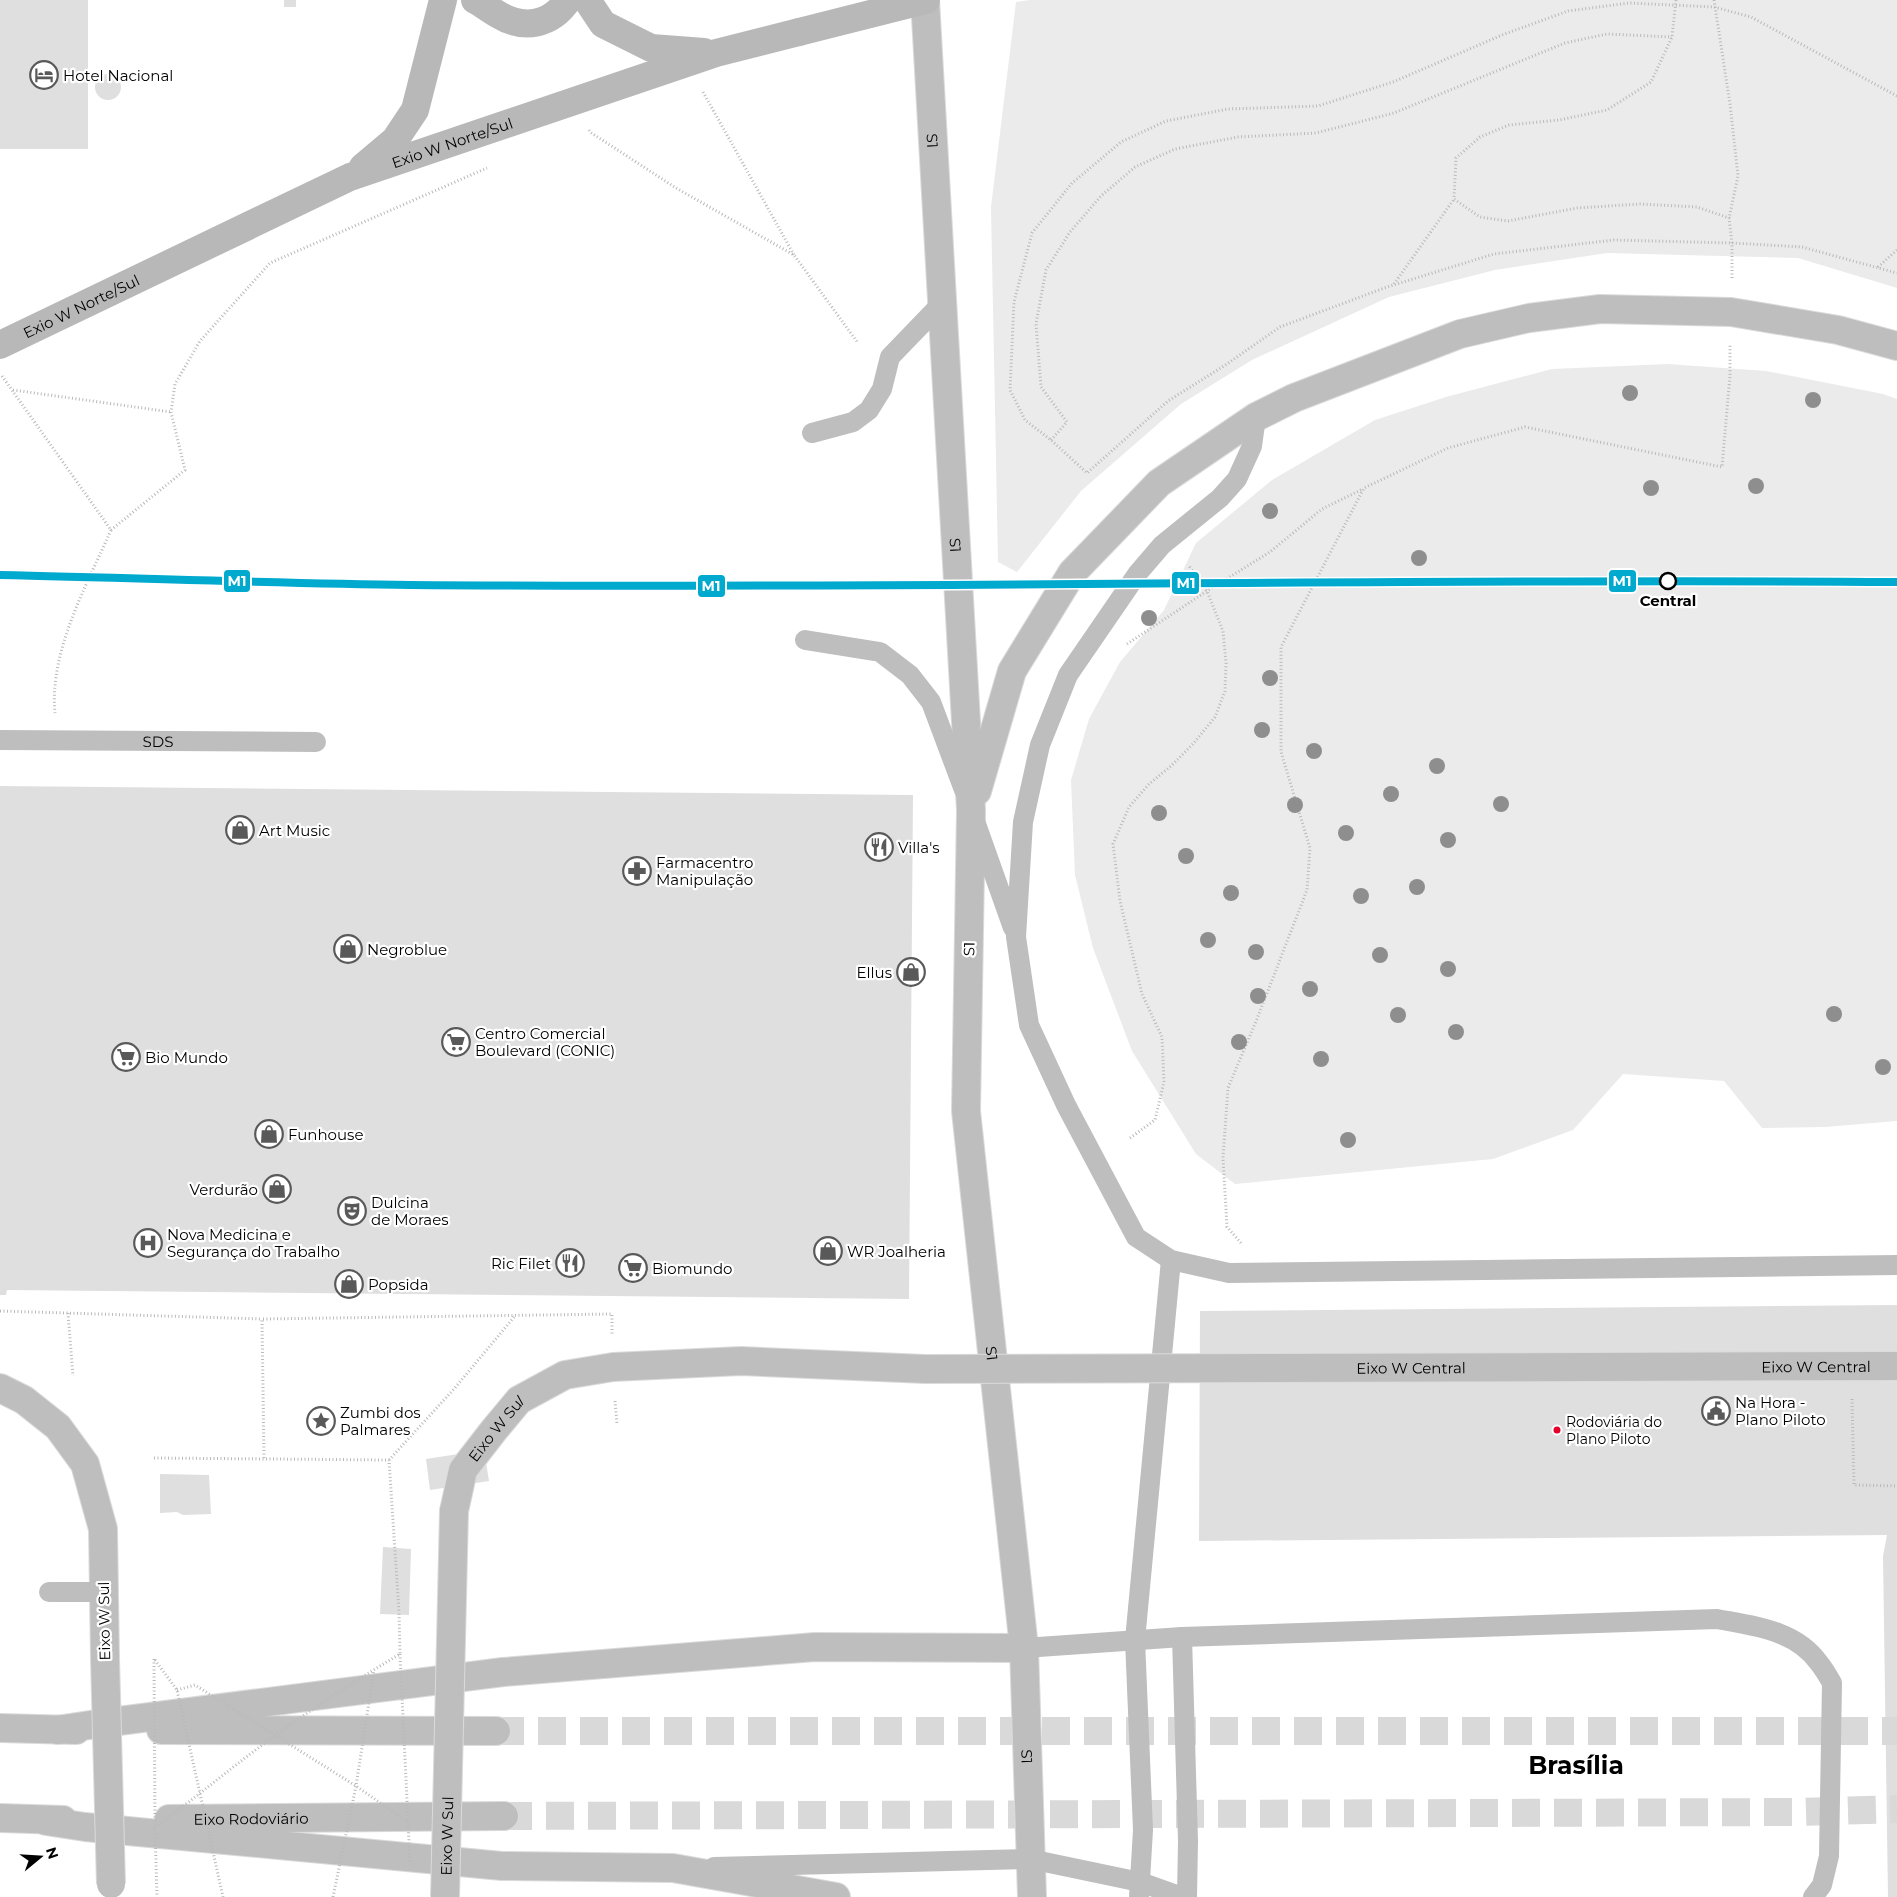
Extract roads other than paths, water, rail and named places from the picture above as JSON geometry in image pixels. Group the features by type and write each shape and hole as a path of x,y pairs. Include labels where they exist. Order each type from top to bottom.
{"main road":[{"path":"350,178 396,140 415,110 443,0"},
{"path":"475,0 500,15 523,23 543,21 560,12 568,0"},
{"path":"587,0 603,24 651,48 716,53"},
{"name":"Exio W Norte/Sul","path":"4,343 350,178 716,53 925,0"},
{"name":"S1","path":"925,0 971,810 966,1111 1024,1648 1032,1897"},
{"path":"971,810 1012,671 1072,573 1159,484 1256,417 1294,398 1460,334 1529,318 1600,309 1731,312 1838,330 1897,346"},
{"name":"Eixo W Sul","path":"445,1897 454,1510 463,1470 520,1400 565,1375 613,1367 740,1361 925,1369"},
{"name":"Eixo W Central","path":"925,1369 1897,1366"},
{"name":"Eixo W Sul","path":"0,1388 24,1400 58,1427 85,1464 103,1528 111,1890"},
{"path":"57,1730 503,1672 815,1647 1024,1648"},
{"path":"0,1728 57,1730 496,1731"},
{"name":"Eixo Rodoviário","path":"0,1818 46,1821 504,1816"},
{"path":"46,1821 105,1829 502,1866 673,1868 836,1897"}],"lane":[{"path":"812,433 853,422 869,410 882,389 890,357 943,302"},
{"path":"1016,937 1023,822 1040,745 1068,675 1138,573 1162,545 1220,498 1237,479 1252,446 1256,417"},
{"path":"805,640 880,652 910,675 932,702 1016,937 1029,1025 1066,1105 1136,1237 1171,1260 1229,1273 1897,1265"},
{"name":"SDS","path":"0,740 316,742"},
{"path":"1140,1890 1143,1830 1135,1640 1171,1260"},
{"path":"49,1592 104,1592"},
{"path":"1024,1648 1182,1637 1718,1619 1767,1628 1796,1641 1818,1661 1832,1683 1830,1856 1822,1885 1813,1897"},
{"path":"1182,1637 1188,1841 1187,1897"},
{"path":"673,1868 1030,1859 1140,1890 1182,1897"}],"tunnel":[{"path":"496,1731 1897,1731"},
{"path":"504,1816 1801,1812 1897,1809"}],"place":[{"name":"Hotel Nacional","path":"44,75"},
{"name":"Central","path":"1668,581"},
{"name":"Art Music","path":"240,830"},
{"name":"Villa's","path":"879,847"},
{"name":"Farmacentro Manipulação","path":"637,871"},
{"name":"Negroblue","path":"348,949"},
{"name":"Ellus","path":"911,972"},
{"name":"Centro Comercial Boulevard (CONIC)","path":"456,1042"},
{"name":"Bio Mundo","path":"126,1057"},
{"name":"Funhouse","path":"269,1134"},
{"name":"Verdurão","path":"277,1189"},
{"name":"Dulcina de Moraes","path":"352,1211"},
{"name":"Nova Medicina e Segurança do Trabalho","path":"148,1243"},
{"name":"WR Joalheria","path":"828,1251"},
{"name":"Ric Filet","path":"570,1263"},
{"name":"Biomundo","path":"633,1268"},
{"name":"Popsida","path":"349,1284"},
{"name":"Na Hora - Plano Piloto","path":"1716,1411"},
{"name":"Zumbi dos Palmares","path":"321,1421"},
{"name":"Rodoviária do Plano Piloto","path":"1557,1430"}],"district":[{"name":"Brasília","path":"1576,1765"}]}
